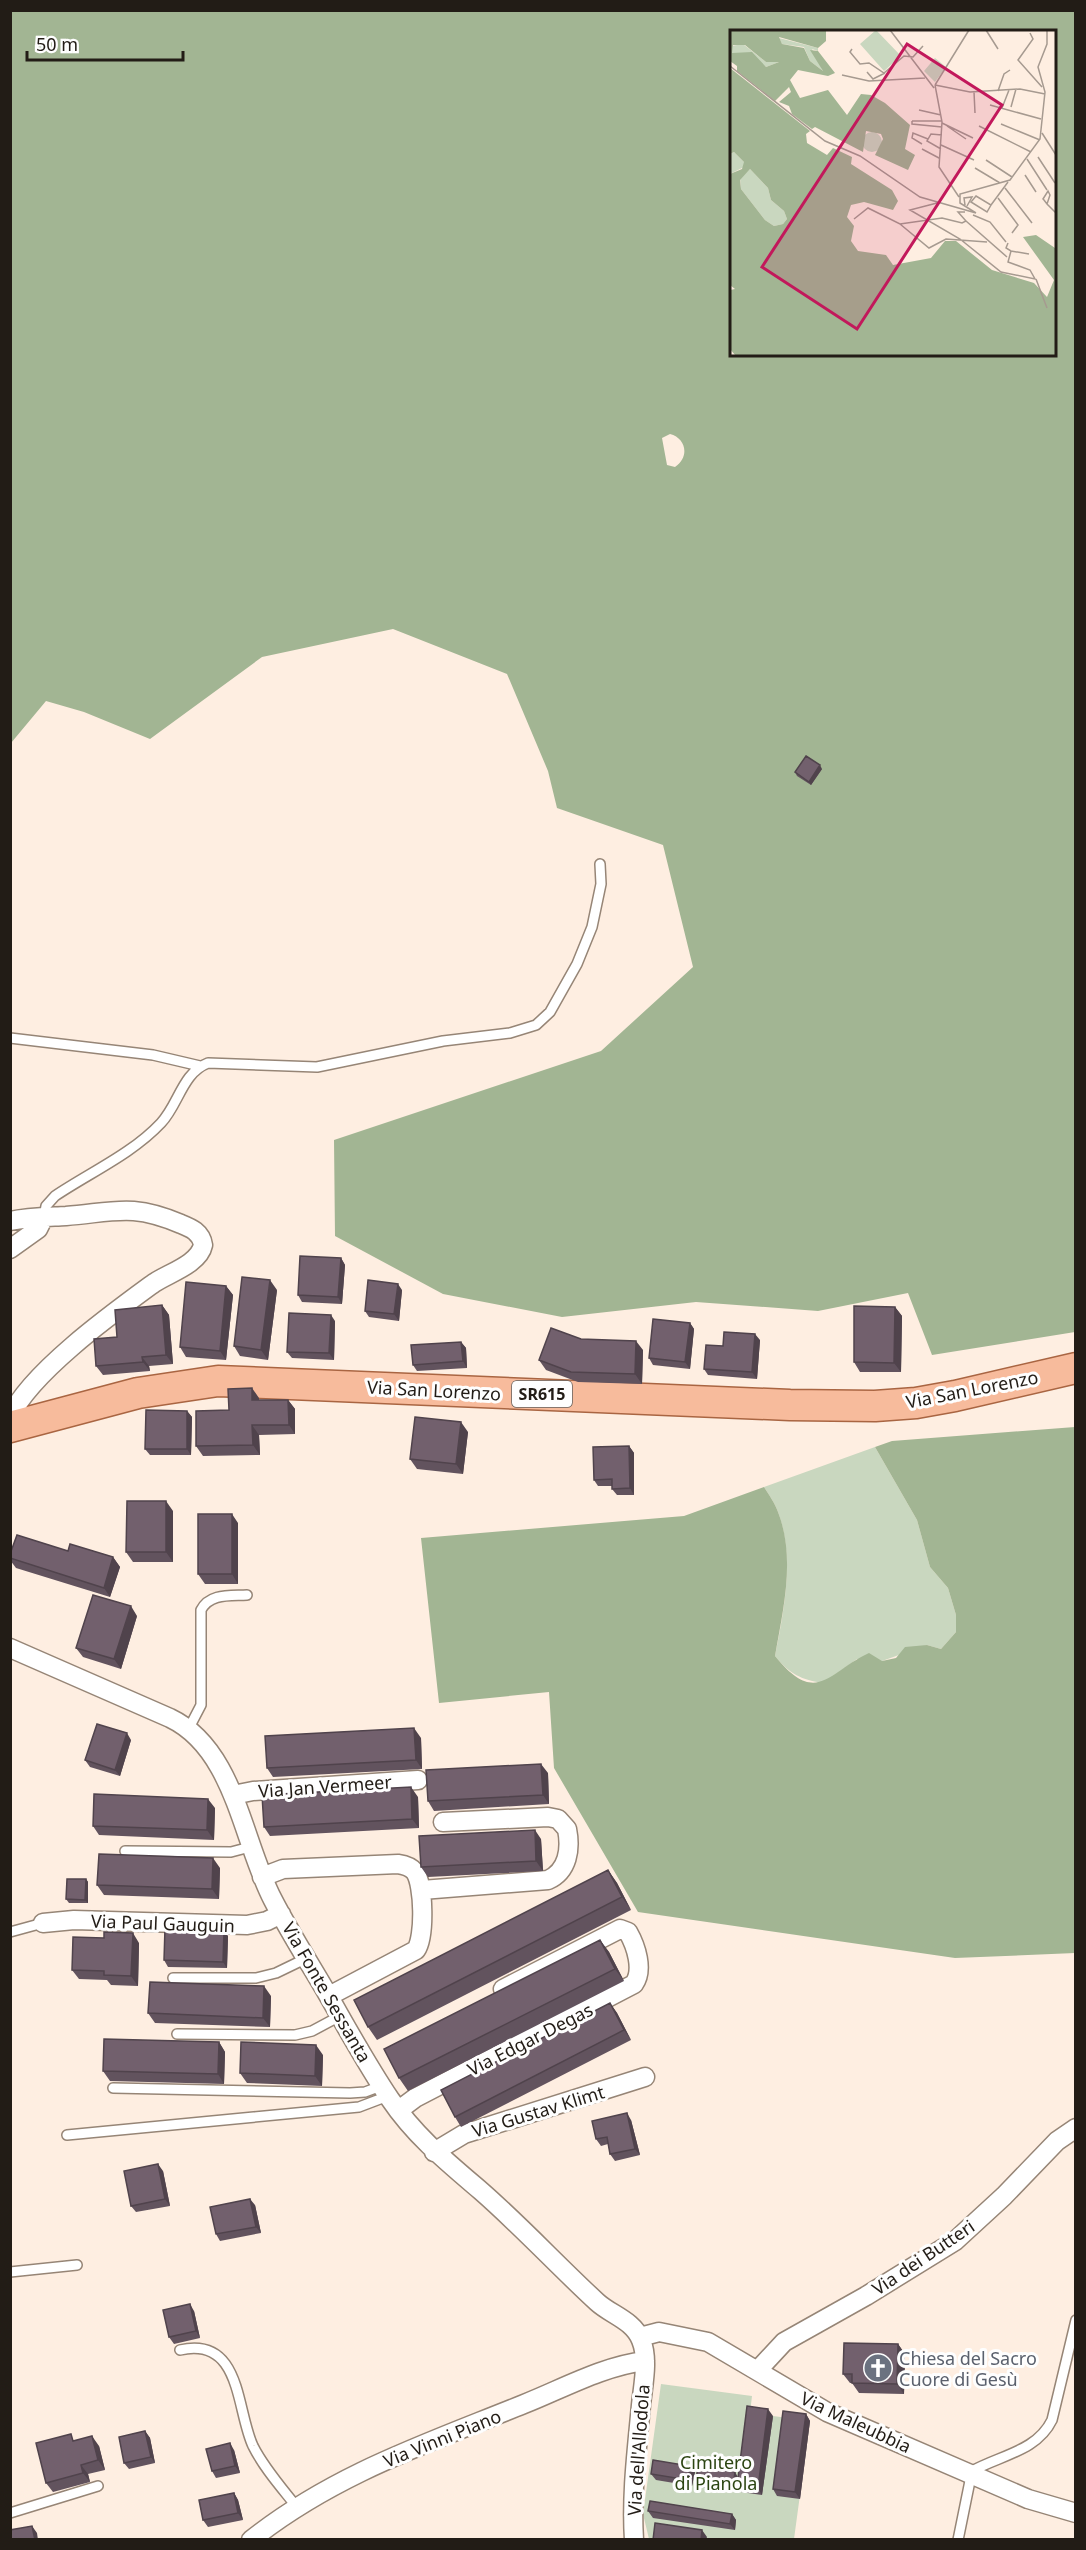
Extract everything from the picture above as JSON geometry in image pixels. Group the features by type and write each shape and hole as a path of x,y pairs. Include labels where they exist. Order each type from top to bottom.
{"main road":[{"name":"Via San Lorenzo","path":"10,1427 138,1393 218,1382 790,1405 875,1406 955,1396 1076,1368"}],"street":[{"path":"10,1221 116,1209 148,1211 193,1229 201,1236 203,1245 192,1260 155,1283 53,1366 24,1397 10,1417"},
{"path":"10,1249 39,1229 44,1217"},
{"name":"Via Fonte Sessanta","path":"10,1648 189,1728 220,1767 262,1877 281,1914 340,2016 372,2057 390,2097 434,2152 480,2190 598,2303 627,2322 640,2337"},
{"name":"Via Jan Vermeer","path":"232,1795 253,1791 418,1780"},
{"path":"422,1890 548,1880 564,1868 568,1836 567,1829 558,1819 549,1817 443,1822"},
{"path":"262,1877 283,1869 398,1864 412,1869 422,1890 420,1941 416,1950 329,1996"},
{"name":"Via Paul Gauguin","path":"43,1923 74,1920 247,1925 267,1921 281,1914"},
{"name":"Via Edgar Degas","path":"390,2097 415,2098 634,1984 638,1975 637,1954 628,1932 620,1929 482,2000"},
{"name":"Via Gustav Klimt","path":"434,2152 464,2134 645,2077"},
{"name":"Via dei Butteri","path":"758,2370 784,2342 837,2313 955,2241 1004,2196 1051,2147 1076,2128"},
{"name":"Via Maleubbia","path":"640,2337 659,2332 704,2341 758,2370 827,2412 1028,2499 1076,2513"},
{"path":"640,2337 645,2361"},
{"name":"Via Vinni Piano","path":"251,2540 296,2506 329,2486 601,2373 645,2361"},
{"name":"Via dell'Allodola","path":"634,2540 634,2499 645,2361"}],"lane":[{"path":"10,1038 153,1055 200,1066 218,1062 300,1068 443,1041 510,1033 536,1025 550,1012 584,946 598,906 600,864"},
{"path":"44,1217 46,1206 55,1196 159,1125 175,1104 187,1079 200,1066"},
{"path":"189,1728 201,1705 201,1610 208,1600 214,1597 247,1595"},
{"path":"125,1851 231,1852 250,1847"},
{"path":"10,1932 43,1923"},
{"path":"173,1978 256,1978 276,1973 307,1958"},
{"path":"177,2034 295,2035 312,2031 340,2016"},
{"path":"112,2088 365,2092 390,2097"},
{"path":"67,2135 359,2107 390,2097"},
{"path":"10,2272 77,2265"},
{"path":"958,2540 970,2474 978,2468 1029,2445 1045,2434 1052,2420 1076,2320"},
{"path":"180,2350 198,2348 207,2351 226,2365 237,2383 252,2444 296,2506"},
{"path":"10,2513 98,2486"}],"green space":[{"path":"11,11 1075,11 1075,1332 932,1355 908,1293 818,1311 696,1302 562,1317 443,1294 335,1236 334,1140 601,1051 693,967 663,845 557,808 548,771 507,674 393,629 262,657 150,739 84,712 46,701 11,743","holes":["670,434 680,439 684,448 683,458 675,467 667,465 662,438"]},
{"path":"1075,1427 1075,1953 955,1958 638,1912 554,1768 549,1692 439,1703 421,1538 684,1516 764,1487 778,1512 786,1547 786,1584 775,1656 789,1672 802,1680 813,1683 833,1676 869,1653 882,1661 896,1658 905,1647 927,1645 941,1649 956,1632 956,1615 948,1588 930,1567 917,1520 875,1447 892,1441"},
{"path":"875,1447 917,1520 930,1567 948,1588 956,1615 956,1632 941,1649 927,1645 882,1661 857,1659 824,1683 809,1680 791,1672 775,1656 786,1584 786,1547 778,1512 764,1487"},
{"name":"Cimitero di Pianola","path":"661,2384 752,2396 750,2413 810,2421 794,2539 649,2539 643,2514"}],"building":[{"path":"806,756 820,765 809,782 795,772"},
{"path":"300,1256 341,1258 338,1297 298,1295"},
{"path":"242,1277 270,1280 261,1350 234,1346"},
{"path":"368,1280 398,1284 394,1314 365,1311"},
{"path":"186,1282 226,1286 220,1351 180,1347"},
{"path":"162,1305 166,1355 142,1357 143,1362 96,1366 94,1339 117,1337 115,1310"},
{"path":"854,1306 895,1307 894,1363 854,1362"},
{"path":"289,1313 331,1315 329,1353 287,1352"},
{"path":"653,1319 690,1323 685,1362 649,1358"},
{"path":"551,1328 581,1339 636,1341 635,1374 571,1372 539,1360"},
{"path":"724,1332 755,1334 752,1372 704,1369 706,1345 723,1346"},
{"path":"461,1342 463,1361 413,1365 411,1345"},
{"path":"252,1388 252,1400 288,1400 289,1425 252,1425 253,1445 196,1446 196,1411 229,1410 228,1389"},
{"path":"146,1410 187,1411 187,1449 145,1449"},
{"path":"415,1417 461,1422 456,1464 410,1459"},
{"path":"629,1446 630,1488 612,1489 612,1479 594,1480 593,1447"},
{"path":"127,1501 166,1501 166,1552 126,1552"},
{"path":"198,1514 232,1514 232,1574 198,1574"},
{"path":"17,1535 68,1551 70,1544 113,1557 104,1588 10,1558"},
{"path":"93,1595 131,1606 114,1659 76,1648"},
{"path":"97,1724 127,1733 115,1770 85,1760"},
{"path":"414,1728 416,1760 267,1768 265,1736"},
{"path":"541,1764 543,1795 428,1801 426,1770"},
{"path":"411,1787 412,1819 264,1827 262,1795"},
{"path":"94,1794 208,1799 207,1830 93,1826"},
{"path":"535,1830 536,1861 421,1867 419,1836"},
{"path":"99,1854 213,1858 212,1889 97,1885"},
{"path":"608,1870 622,1897 368,2027 354,2000"},
{"path":"67,1879 86,1879 85,1900 66,1899"},
{"path":"165,1928 224,1930 223,1962 164,1960"},
{"path":"104,1932 133,1933 131,1976 104,1975 104,1971 72,1970 73,1937 104,1938"},
{"path":"600,1940 615,1969 399,2078 384,2049"},
{"path":"150,1982 264,1986 263,2018 148,2013"},
{"path":"610,2003 624,2030 455,2117 441,2090"},
{"path":"104,2039 219,2042 218,2074 103,2071"},
{"path":"241,2042 316,2045 315,2076 240,2073"},
{"path":"627,2113 635,2149 610,2154 607,2137 596,2139 592,2121"},
{"path":"158,2164 165,2199 131,2206 124,2171"},
{"path":"250,2199 256,2227 216,2234 210,2207"},
{"path":"190,2304 196,2331 169,2337 163,2310"},
{"name":"Chiesa del Sacro Cuore di Gesù","path":"844,2343 898,2344 897,2384 852,2383 852,2374 843,2374"},
{"path":"747,2406 768,2409 758,2488 737,2486"},
{"path":"783,2411 806,2414 795,2492 773,2489"},
{"path":"145,2431 151,2457 124,2463 119,2437"},
{"path":"71,2434 73,2441 92,2436 98,2460 81,2465 83,2473 46,2483 36,2443"},
{"path":"230,2443 235,2466 212,2471 206,2449"},
{"path":"653,2460 690,2466 688,2480 651,2474"},
{"path":"698,2466 735,2472 733,2486 696,2480"},
{"path":"234,2493 238,2513 203,2520 199,2500"},
{"path":"650,2501 732,2514 730,2524 648,2511"},
{"path":"655,2523 702,2530 701,2540 653,2540"},
{"path":"32,2526 35,2540 10,2540 10,2530"}],"place":[{"name":"Chiesa del Sacro Cuore di Gesù","path":"878,2368"}]}
